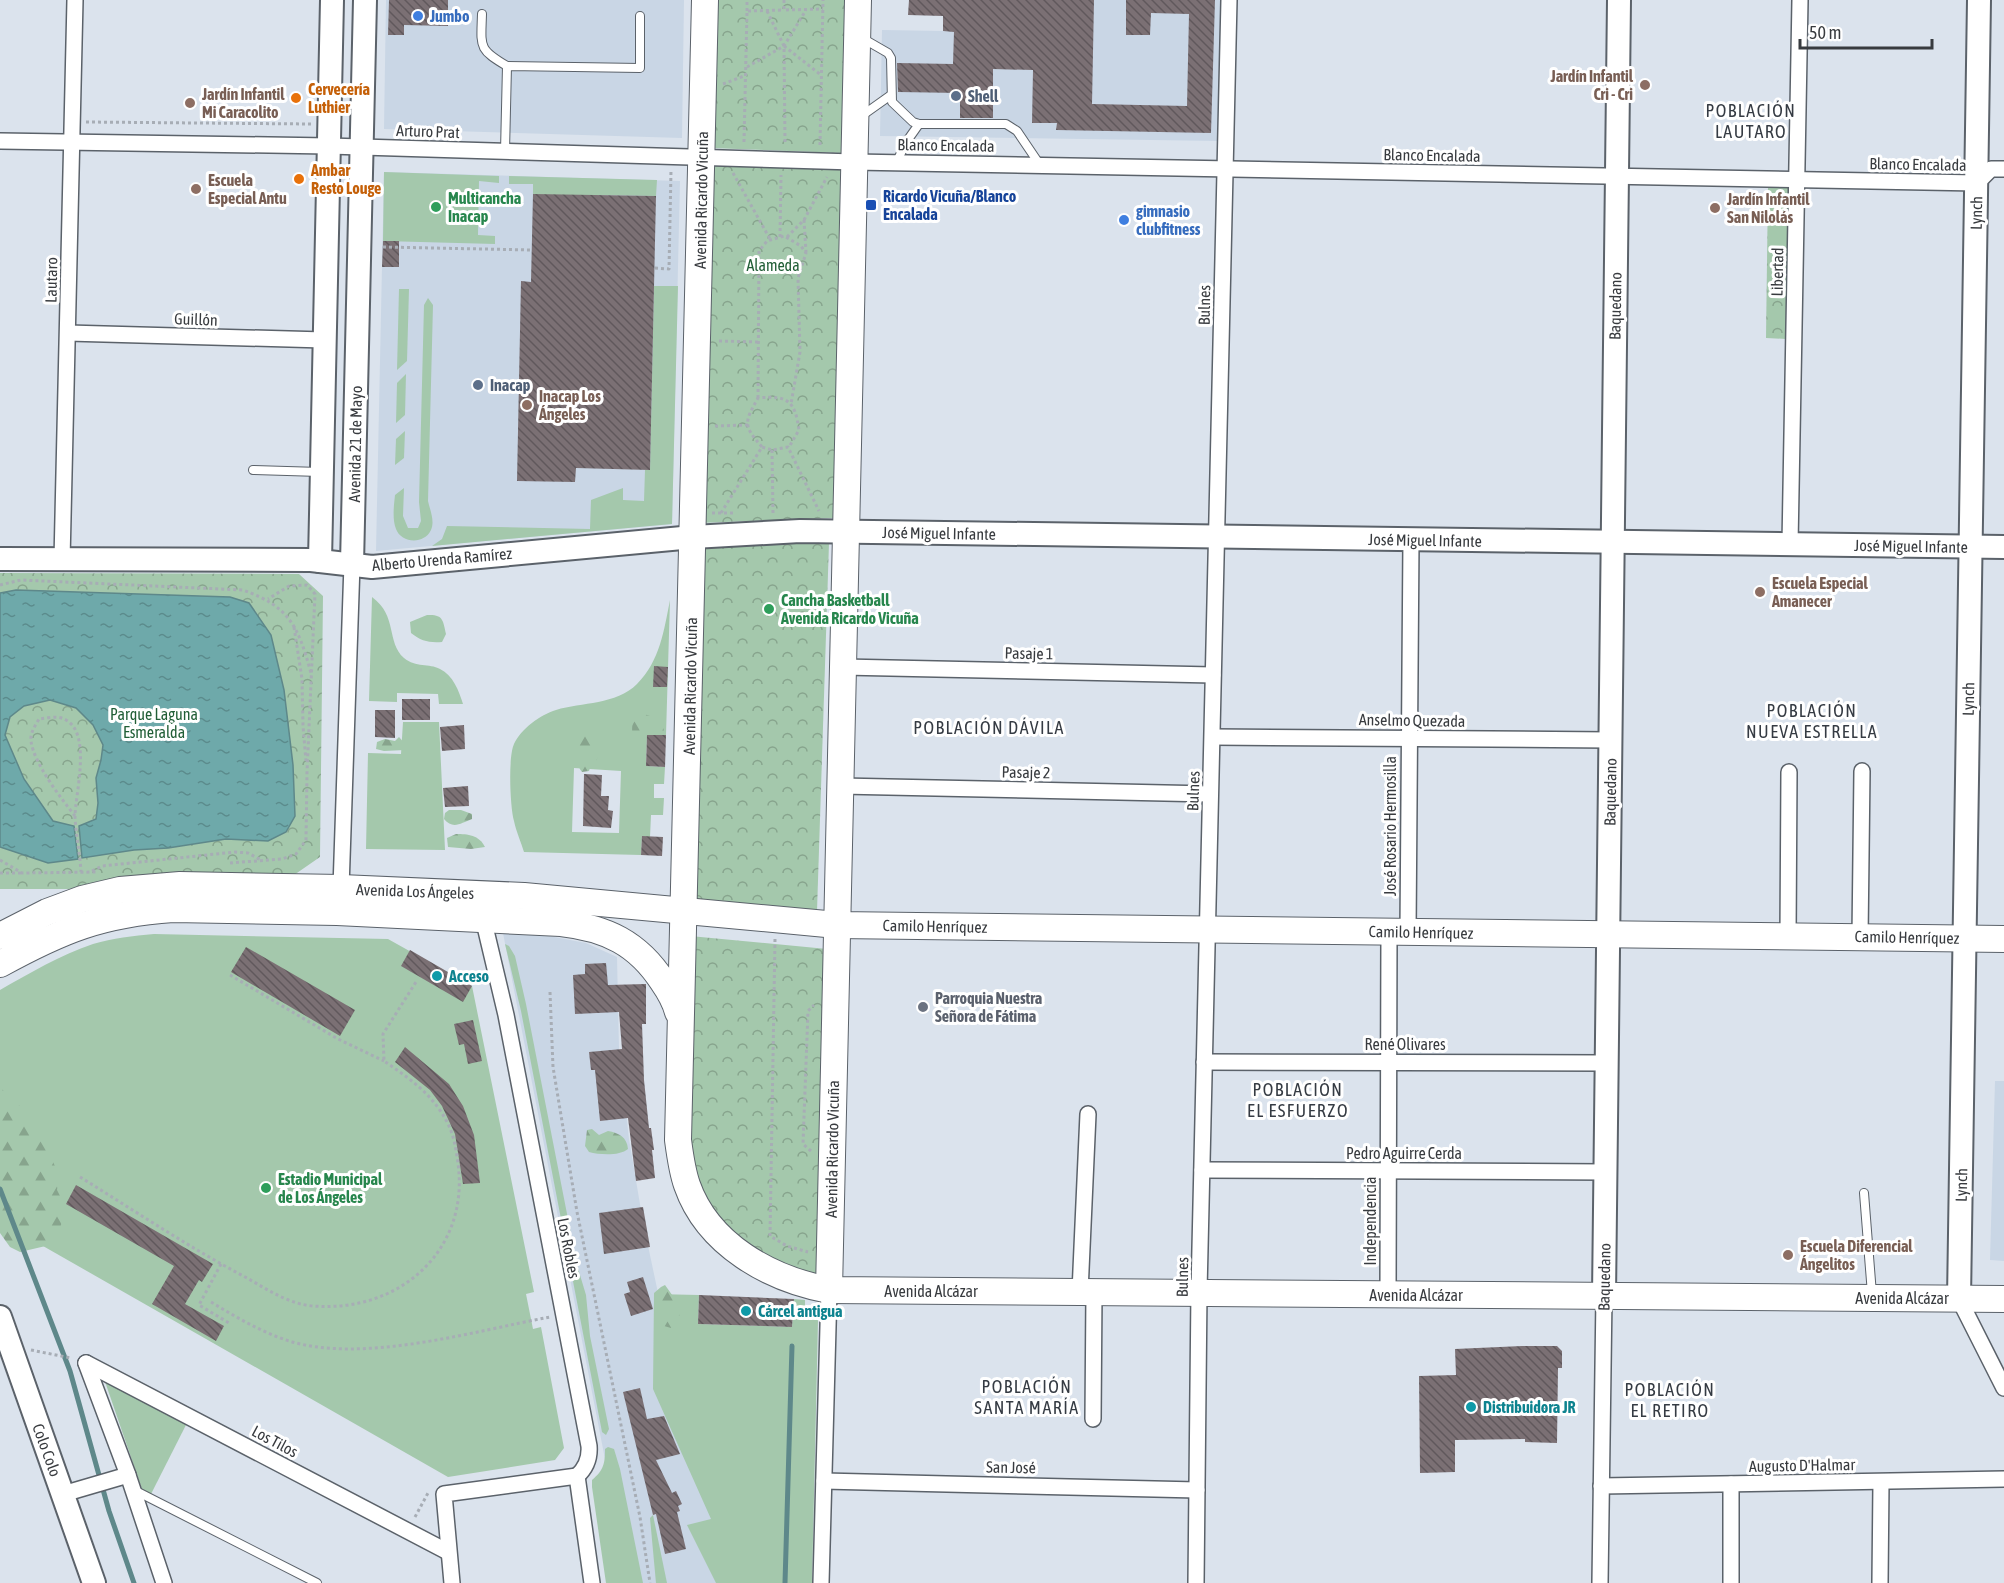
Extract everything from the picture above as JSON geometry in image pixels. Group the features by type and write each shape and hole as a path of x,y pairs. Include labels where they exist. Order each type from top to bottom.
{"main road":[{"name":"Avenida Ricardo Vicuña","path":"705,0 684,910 679,1017 678,1140 686,1185 696,1206 720,1236 746,1259 784,1278 829,1290 858,0"},
{"name":"Avenida Los Ángeles","path":"0,936 65,905 120,890 180,885 340,888 524,896 837,925"},
{"name":"Avenida Los Ángeles","path":"0,964 67,930 106,918 173,909 326,912 575,924 590,927 616,938 638,952 654,968 676,1004 679,1017"},
{"name":"Camilo Henríquez","path":"837,925 2004,939"},
{"name":"Avenida Alcázar","path":"829,1290 2004,1299"}],"street":[{"name":"Lautaro","path":"63,560 75,0"},
{"name":"Avenida 21 de Mayo","path":"320,561 332,0"},
{"name":"Avenida 21 de Mayo","path":"340,888 354,501 365,0"},
{"name":"Bulnes","path":"1196,1583 1199,1293 1229,0"},
{"name":"Baquedano","path":"1600,1583 1618,0"},
{"name":"Libertad","path":"1790,544 1800,0"},
{"name":"Lynch","path":"1979,0 1959,1299 2004,1388"},
{"name":"Arturo Prat","path":"0,141 329,135 362,147 854,162"},
{"name":"Blanco Encalada","path":"854,162 1977,183 1991,170 2004,169"},
{"name":"Guillón","path":"68,333 324,340"},
{"path":"321,500 335,505 354,501"},
{"name":"Alberto Urenda Ramírez","path":"0,559 320,561 372,567 693,537 800,531 846,531"},
{"name":"José Miguel Infante","path":"846,531 2004,547"},
{"name":"José Rosario Hermosilla","path":"1398,932 1409,738 1411,540"},
{"name":"Pasaje 1","path":"843,667 1213,675"},
{"name":"Anselmo Quezada","path":"1213,737 1610,740"},
{"path":"1860,937 1862,771"},
{"path":"1788,936 1790,772"},
{"name":"Pasaje 2","path":"841,786 1210,794"},
{"name":"Los Robles","path":"483,918 506,1015 589,1446 589,1459 577,1476"},
{"name":"Independencia","path":"1388,1294 1388,1062 1398,932"},
{"name":"René Olivares","path":"1204,1062 1606,1063"},
{"path":"1088,1114 1087,1292 1093,1419"},
{"name":"Pedro Aguirre Cerda","path":"1202,1170 1605,1172"},
{"name":"Avenida Ricardo Vicuña","path":"821,1583 829,1290"},
{"name":"Colo Colo","path":"0,1317 71,1492 94,1583"},
{"path":"79,1361 131,1482 164,1583"},
{"name":"Los Tilos","path":"79,1361 448,1552"},
{"path":"452,1583 444,1494 577,1476 592,1583"},
{"name":"Augusto D'Halmar","path":"1601,1486 2004,1479"},
{"name":"San José","path":"824,1481 1197,1490"},
{"path":"71,1492 105,1482 131,1482"},
{"path":"1880,1583 1881,1482"},
{"path":"1731,1484 1731,1583"}],"lane":[{"path":"482,14 481,43 488,54 507,66 640,68 640,16"},
{"path":"858,35 888,53 891,58 892,102 919,124 1006,124 1017,131 1040,165"},
{"path":"505,151 507,66"},
{"path":"856,120 891,95"},
{"path":"896,163 919,124"},
{"path":"253,470 321,472"},
{"path":"1864,1193 1872,1298"},
{"path":"131,1482 317,1583"}],"path":[{"path":"736,145 744,145 747,0"},
{"path":"784,0 784,10"},
{"path":"823,0 820,145 829,145"},
{"path":"747,11 823,9"},
{"path":"767,10 784,45 821,75"},
{"path":"746,68 784,45 806,10"},
{"path":"784,45 785,145"},
{"path":"721,84 746,75"},
{"path":"72,122 329,135"},
{"path":"654,268 669,268 672,156"},
{"path":"726,173 742,173"},
{"path":"732,173 770,239"},
{"path":"771,173 791,173"},
{"path":"780,237 781,173"},
{"path":"787,237 804,220 830,173 820,173"},
{"path":"791,404 800,352 798,278 806,254 804,220"},
{"path":"758,398 773,397 787,400 796,412 799,430 788,447 772,450 762,447 748,431 747,418 758,398 759,251 770,239 787,237 801,246 806,254"},
{"path":"383,247 532,250"},
{"path":"714,341 759,342"},
{"path":"711,426 748,425"},
{"path":"721,513 762,447"},
{"path":"788,447 820,513"},
{"path":"763,513 773,513 772,450"},
{"path":"708,513 742,513"},
{"path":"808,513 828,513"},
{"path":"0,585 21,580 243,590 268,599 289,618 302,639 312,677"},
{"path":"230,863 282,859 296,854 306,840 315,594 308,585 289,586 268,599"},
{"path":"294,625 302,679 307,772"},
{"path":"75,816 62,800 35,753 31,740 33,729 39,719 54,717 66,720 75,729 80,748 80,774 75,816 81,872"},
{"path":"90,872 102,866 235,852 248,853 263,861"},
{"path":"0,860 22,873"},
{"path":"0,873 100,872"},
{"path":"80,1177 221,1264 285,1299 314,1306 363,1302 382,1296 410,1280 429,1264 450,1233 456,1216 460,1176 454,1138 447,1122 427,1094 384,1061 339,1039 230,975"},
{"path":"384,1061 383,1034 416,982"},
{"path":"550,992 553,1067 577,1212 640,1517 650,1583"},
{"path":"221,1264 199,1305 229,1323"},
{"path":"211,1302 262,1331 291,1341 360,1349 426,1341 539,1319"},
{"path":"41,1350 79,1361"}],"shaded area":[{"path":"386,0 684,0 682,138 384,129"},
{"path":"944,0 1222,0 1219,141 880,136 882,30 943,31"},
{"name":"Inacap Los Ángeles","path":"384,172 680,181 672,524 376,551"},
{"path":"503,933 549,936 586,943 617,957 619,1049 629,1139 643,1222 665,1326 794,1583 629,1583"},
{"path":"1995,1081 2004,1081 2004,1261 1990,1260"}],"green space":[{"path":"714,0 846,0 843,153 711,148"},
{"name":"Alameda","path":"707,165 843,170 833,518 699,523"},
{"name":"Multicancha Inacap","path":"384,172 499,176 499,183 479,181 478,235 495,236 495,244 383,241"},
{"path":"509,176 657,180 656,196 597,195 596,234 533,194 533,184 509,184"},
{"path":"1768,186 1789,186 1786,339 1766,338"},
{"path":"654,286 678,286 672,524 432,546 442,539 447,526 590,529 591,500 623,488 623,500 644,501 645,470 650,470"},
{"path":"399,289 409,289 407,361 397,370"},
{"path":"428,298 433,305 428,501 432,523 428,535 413,540 403,537 396,529 394,508 395,495 404,488 403,516 408,528 418,528 421,521 419,502 424,305"},
{"path":"406,374 405,415 396,423 397,383"},
{"path":"405,431 404,458 395,465 396,439"},
{"path":"829,543 817,911 690,899 699,548"},
{"name":"Parque Laguna Esmeralda","path":"0,573 299,574 323,596 320,857 294,875 179,872 117,877 69,889 0,889"},
{"path":"372,597 385,612 395,644 404,658 418,664 436,667 449,675 463,704 439,704 438,694 397,693 397,702 369,701"},
{"path":"670,600 666,735 647,736 646,766 665,767 664,784 654,784 654,798 664,798 663,815 651,815 650,837 642,837 641,855 524,852 514,821 511,794 512,750 517,738 532,723 550,712 619,696 637,684 656,655","holes":["574,768 621,771 619,833 572,832"]},
{"path":"427,615 439,617 443,622 446,634 442,642 425,641 411,633 410,622"},
{"path":"638,712 650,716 659,726 663,727 664,731 646,737 640,747 632,731 635,714"},
{"path":"403,722 439,722 445,850 366,849 368,753 401,754"},
{"path":"585,734 594,743 598,754 589,771 582,772 578,764 577,750 580,737"},
{"path":"399,737 406,745 405,750 376,749 377,742 385,739 395,741"},
{"path":"449,810 461,810 472,814 472,819 457,825 451,824 444,819 445,813"},
{"path":"456,834 476,838 485,847 471,849 448,847 447,838"},
{"name":"Estadio Municipal de Los Ángeles","path":"154,934 388,939 472,986 534,1292 526,1294 533,1329 541,1327 564,1448 555,1460 448,1477 36,1242 0,1134 0,990 81,948 108,940"},
{"path":"690,936 827,949 820,1277 780,1266 722,1228 688,1164"},
{"path":"505,944 515,956 577,1265 586,1295 590,1336 609,1429 606,1435 602,1432 521,1011"},
{"path":"0,1086 8,1097 19,1105 31,1129 43,1140 59,1175 57,1190 61,1198 63,1213 56,1239 50,1245 20,1252 10,1247 0,1233"},
{"path":"592,1129 599,1135 608,1131 619,1134 626,1141 628,1149 610,1154 589,1152 585,1146 587,1130"},
{"path":"665,1285 675,1299 672,1306 678,1310 680,1318 671,1328 664,1326 655,1312 654,1293"},
{"path":"654,1294 699,1295 698,1324 792,1327 794,1299 805,1300 805,1311 816,1316 818,1321 812,1583 716,1583 687,1525 711,1519 653,1389"},
{"path":"101,1370 190,1417 149,1498 144,1495"},
{"path":"608,1447 614,1449 620,1469 643,1583 606,1583 592,1480 601,1469 605,1449"},
{"path":"653,1515 667,1583 656,1583 650,1518"}],"water":[{"name":"Parque Laguna Esmeralda","path":"16,590 230,597 249,603 271,635 284,690 293,765 295,816 286,832 268,841 226,839 82,858 79,826 96,819 98,803 96,778 103,745 93,725 76,708 50,700 24,706 10,717 5,735 24,779 53,821 74,826 78,859 48,863 0,847 0,593"}],"building":[{"path":"389,0 448,0 448,26 404,25 404,35 388,35"},
{"path":"909,0 1094,0 1092,104 1187,106 1189,14 1151,13 1150,35 1126,35 1126,0 1215,0 1211,133 1056,130 1057,123 1032,123 1033,70 993,69 993,118 960,118 960,93 898,92 897,63 953,64 954,32 943,31 943,16 908,15"},
{"path":"533,194 656,196 650,470 576,468 575,482 517,481 521,281 531,282"},
{"path":"383,241 399,241 399,267 382,267"},
{"path":"654,666 668,667 667,687 653,687"},
{"path":"402,699 430,699 430,720 402,720"},
{"path":"375,710 395,710 395,738 375,737"},
{"path":"464,725 465,749 442,751 440,727"},
{"path":"647,735 666,735 665,767 646,766"},
{"path":"584,774 602,775 601,796 609,796 608,810 613,811 611,828 583,826"},
{"path":"468,786 469,806 445,807 443,788"},
{"path":"642,836 663,837 662,856 641,855"},
{"path":"246,947 355,1010 340,1036 231,972"},
{"name":"Acceso","path":"410,950 472,986 463,1002 401,966"},
{"path":"606,963 608,985 646,984 646,1024 642,1024 644,1080 649,1128 651,1128 654,1150 652,1150 655,1178 636,1181 628,1118 600,1121 595,1070 591,1070 589,1052 622,1049 619,1012 575,1014 573,975 585,974 585,964"},
{"path":"473,1020 482,1061 468,1064 464,1044 459,1045 454,1024"},
{"path":"405,1047 449,1084 463,1106 474,1135 480,1183 463,1184 455,1134 442,1106 430,1090 395,1062"},
{"path":"76,1185 213,1264 202,1282 199,1280 185,1304 224,1326 216,1341 152,1304 174,1266 66,1204"},
{"path":"643,1207 650,1247 604,1254 599,1213"},
{"path":"643,1277 653,1309 631,1316 624,1294 630,1292 627,1282"},
{"name":"Cárcel antigua","path":"699,1295 794,1299 792,1327 698,1324"},
{"name":"Distribuidora JR","path":"1557,1346 1562,1351 1562,1368 1558,1368 1557,1443 1525,1442 1525,1439 1455,1440 1455,1472 1420,1473 1419,1376 1456,1375 1455,1349"},
{"path":"640,1388 647,1419 664,1416 680,1454 656,1460 672,1493 676,1491 682,1504 678,1506 680,1511 677,1512 686,1549 665,1554 656,1514 653,1515 623,1392"}],"waterway":[{"path":"0,1189 70,1371 109,1511 134,1583"},
{"path":"785,1583 792,1346"}],"place":[{"name":"Jumbo","path":"418,16"},
{"name":"Jardín Infantil Cri - Cri","path":"1645,85"},
{"name":"Shell","path":"956,96"},
{"name":"Cervecería Luthier","path":"296,98"},
{"name":"Jardín Infantil Mi Caracolito","path":"190,103"},
{"name":"Ambar Resto Louge","path":"299,179"},
{"name":"Escuela Especial Antu","path":"196,189"},
{"name":"Ricardo Vicuña/Blanco Encalada","path":"871,205"},
{"name":"Multicancha Inacap","path":"436,207"},
{"name":"Jardín Infantil San Nilolás","path":"1715,208"},
{"name":"gimnasio clubfitness","path":"1124,220"},
{"name":"Inacap","path":"478,385"},
{"name":"Inacap Los Ángeles","path":"527,405"},
{"name":"Escuela Especial Amanecer","path":"1760,592"},
{"name":"Cancha Basketball Avenida Ricardo Vicuña","path":"769,609"},
{"name":"Acceso","path":"437,976"},
{"name":"Parroquia Nuestra Señora de Fátima","path":"923,1007"},
{"name":"Estadio Municipal de Los Ángeles","path":"266,1188"},
{"name":"Escuela Diferencial Ángelitos","path":"1788,1255"},
{"name":"Cárcel antigua","path":"746,1311"},
{"name":"Distribuidora JR","path":"1471,1407"}],"district":[{"name":"POBLACIÓN LAUTARO","path":"1751,121"},
{"name":"POBLACIÓN NUEVA ESTRELLA","path":"1812,721"},
{"name":"POBLACIÓN DÁVILA","path":"989,728"},
{"name":"POBLACIÓN EL ESFUERZO","path":"1298,1100"},
{"name":"POBLACIÓN SANTA MARÍA","path":"1027,1397"},
{"name":"POBLACIÓN EL RETIRO","path":"1670,1400"}]}
